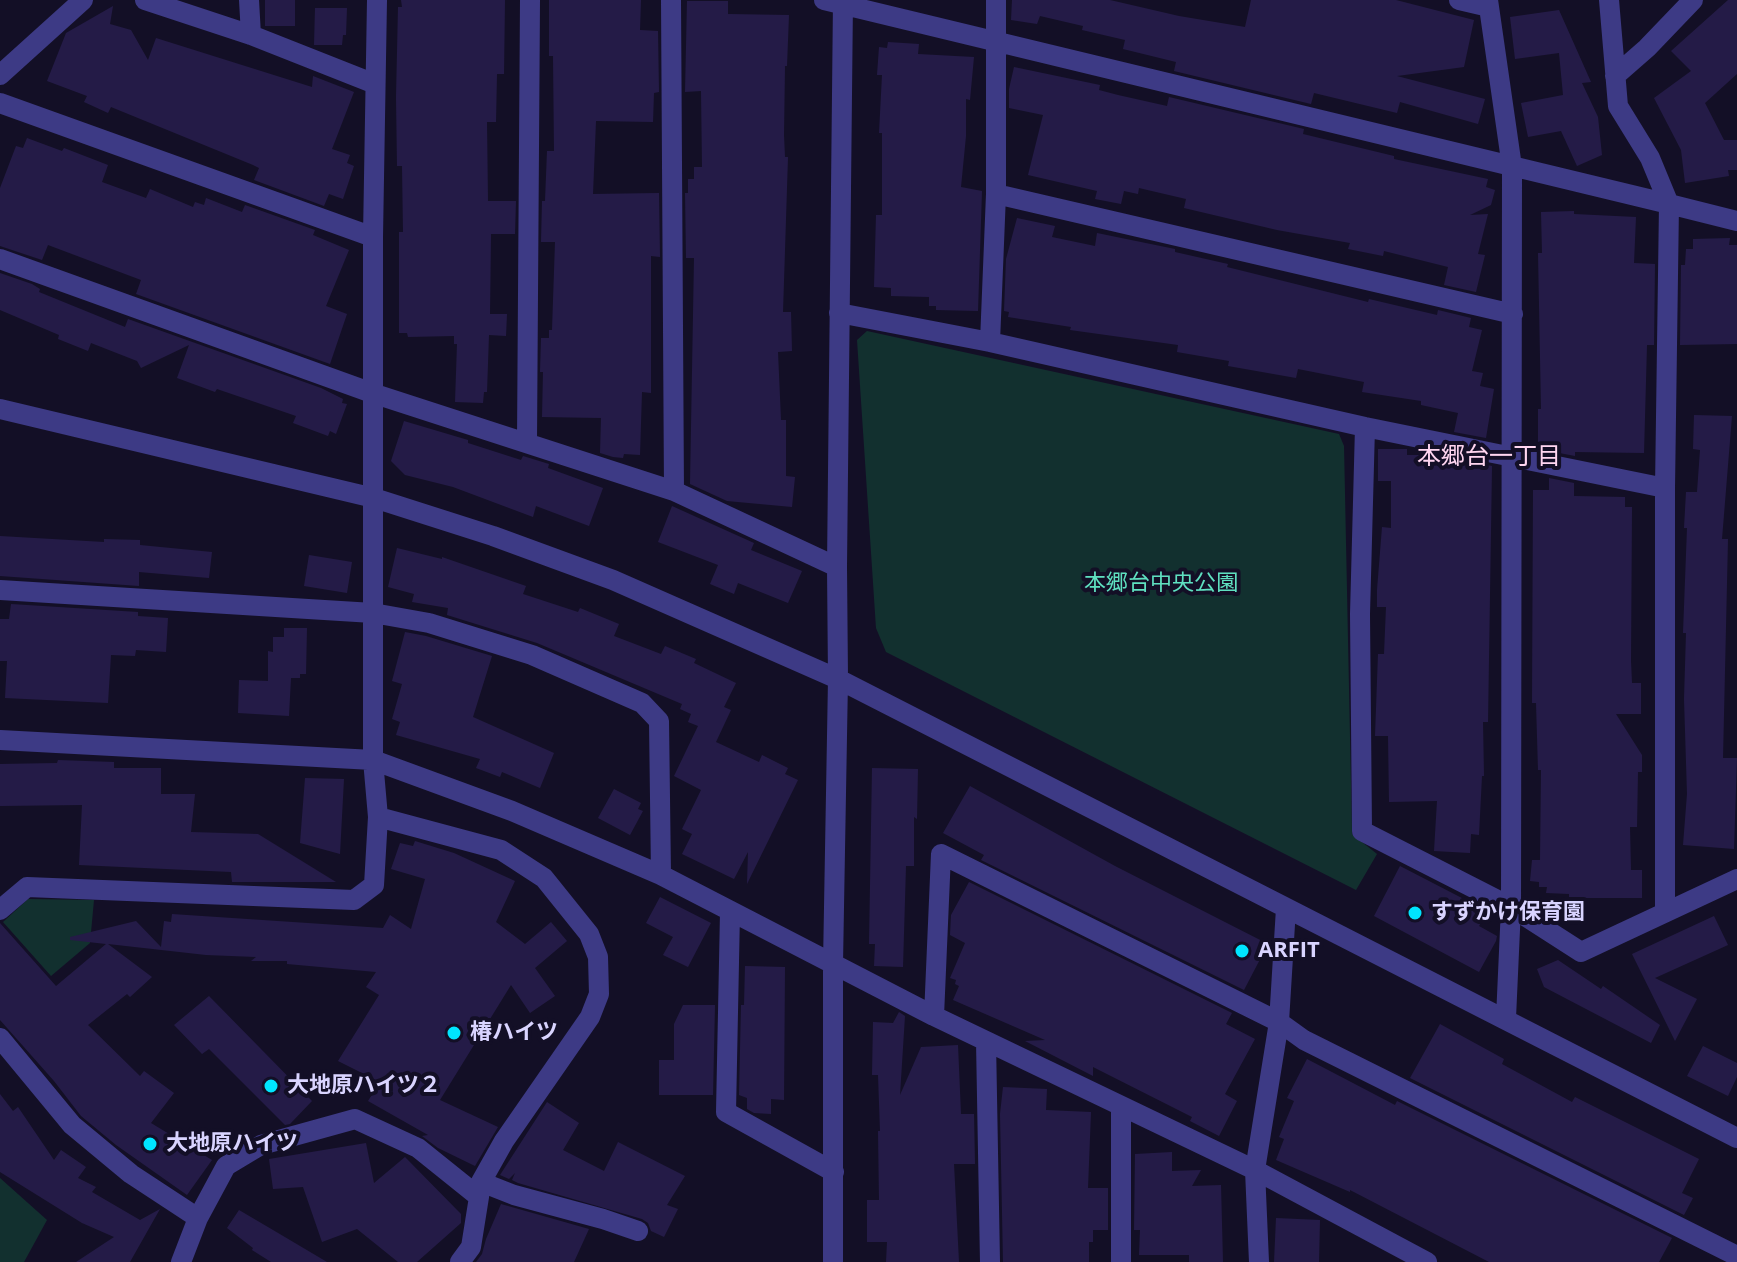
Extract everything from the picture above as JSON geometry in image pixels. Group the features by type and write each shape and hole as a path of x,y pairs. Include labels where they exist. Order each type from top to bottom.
{"street":[{"path":"0,75 83,0"},
{"path":"145,0 251,35 375,84"},
{"path":"249,0 251,35"},
{"path":"0,910 27,887 354,900 374,885 378,817 373,760 373,237 377,0"},
{"path":"527,441 530,0"},
{"path":"671,0 674,491"},
{"path":"990,342 996,194 996,0"},
{"path":"1459,0 1488,4 1512,167 1511,907 1506,1018"},
{"path":"1609,0 1618,106 1650,158 1669,204 1665,912"},
{"path":"1615,76 1693,0"},
{"path":"833,1262 839,313 836,2 1737,221"},
{"path":"0,103 373,237"},
{"path":"996,194 1513,314"},
{"path":"0,259 375,394 674,491 837,567"},
{"path":"839,313 990,342 1365,427 1665,488"},
{"path":"0,409 374,498 493,536 613,580 838,679 1737,1138"},
{"path":"1365,427 1360,614 1362,831 1511,907 1581,952 1737,879"},
{"path":"0,590 373,613 429,623 532,655 642,703 659,721 661,875"},
{"path":"0,740 373,760 512,811 661,875 934,1016 1255,1170 1391,1253 1427,1262"},
{"path":"378,817 501,850 527,864 544,878 589,934 598,957 599,994 590,1017 504,1141 480,1190 471,1247 460,1262"},
{"path":"934,1016 941,854 1279,1022 1318,1047 1737,1256"},
{"path":"1259,1262 1255,1170 1279,1022 1286,908"},
{"path":"730,912 726,1112 834,1172"},
{"path":"0,1038 72,1125 131,1174 198,1218"},
{"path":"986,1041 990,1262"},
{"path":"1121,1106 1121,1262"},
{"path":"181,1262 198,1218 226,1166 261,1145 355,1119 418,1148 480,1190 514,1195 638,1231"}],"green space":[{"name":"本郷台中央公園","path":"867,331 1339,434 1344,446 1352,834 1377,854 1356,890 886,652 876,628 857,340"},
{"path":"28,899 94,900 90,943 51,976 3,922"},
{"path":"0,1178 47,1220 24,1262 0,1262"}],"building":[{"path":"265,0 295,0 295,26 265,26"},
{"path":"401,0 505,0 504,74 497,74 496,122 487,122 488,201 516,201 515,234 491,234 490,314 507,314 506,336 489,335 487,392 484,392 483,403 455,402 457,344 454,344 454,336 408,337 407,333 399,333 399,232 403,232 402,166 397,166 396,97 398,7 402,7"},
{"path":"549,0 641,0 640,30 658,31 659,92 654,93 653,122 596,121 593,194 659,193 660,257 651,256 651,393 642,392 640,455 624,454 623,458 600,453 601,418 542,417 541,338 549,338 549,330 552,330 555,242 541,242 547,151 554,151"},
{"path":"1012,0 1110,0 1245,27 1251,0 1396,0 1474,20 1464,67 1397,76 1485,99 1478,124 1400,102 1397,113 1314,93 1311,104 1174,71 1176,62 1123,49 1125,40 1082,30 1083,26 1040,16 1037,24 1011,20"},
{"path":"1728,0 1737,0 1737,74 1705,103 1724,140 1737,140 1737,170 1728,170 1729,176 1685,183 1681,150 1654,98 1691,71 1671,51"},
{"path":"687,1 728,1 728,14 789,15 785,66 784,135 785,157 788,157 783,312 791,312 792,351 778,352 781,420 786,420 786,476 795,477 792,507 727,501 690,484 694,258 686,258 685,193 688,193 688,179 694,179 694,167 702,167 701,91 685,92"},
{"path":"113,6 110,24 131,30 148,60 156,38 312,87 313,76 354,92 332,149 350,155 347,163 354,166 343,199 329,194 324,206 254,180 259,168 253,165 111,107 108,113 84,102 87,96 47,81 66,33"},
{"path":"315,8 347,8 346,35 343,35 342,45 314,45"},
{"path":"1559,10 1591,82 1582,83 1598,117 1602,155 1577,166 1561,131 1528,137 1521,103 1563,95 1559,53 1515,59 1510,17"},
{"path":"888,42 919,44 918,54 974,57 970,100 966,99 961,187 982,191 978,311 936,310 936,306 929,306 929,297 891,296 891,288 874,287 876,215 882,215 882,133 879,133 882,75 877,75 879,47 887,48"},
{"path":"1014,67 1100,85 1099,90 1167,106 1169,97 1304,129 1303,134 1394,156 1394,159 1488,179 1486,187 1495,190 1491,205 1470,215 1488,214 1478,254 1485,255 1476,292 1444,285 1448,267 1384,251 1383,256 1348,249 1350,243 1184,208 1186,199 1139,188 1138,194 1124,191 1121,204 1095,199 1097,191 1028,175 1043,115 1009,108"},
{"path":"27,138 108,165 102,182 146,198 150,189 193,207 195,202 204,205 206,198 242,212 245,205 315,230 313,235 349,250 326,306 347,314 330,364 136,294 141,280 48,245 42,260 0,246 0,188 16,146 23,148"},
{"path":"1574,211 1574,214 1636,217 1634,263 1655,264 1654,345 1647,345 1644,453 1575,452 1575,456 1549,451 1549,444 1538,444 1538,409 1541,409 1538,253 1542,253 1541,212"},
{"path":"1017,218 1055,226 1052,237 1095,246 1097,233 1175,249 1175,252 1228,264 1227,267 1368,302 1369,299 1437,315 1438,310 1471,318 1469,327 1482,330 1472,371 1483,373 1480,386 1494,389 1486,438 1454,432 1458,413 1421,405 1421,401 1362,392 1364,382 1298,369 1296,378 1228,366 1229,361 1177,352 1178,345 1070,330 1071,327 1008,317 1009,312 1004,311 1006,259"},
{"path":"1730,238 1729,245 1737,245 1737,344 1680,345 1681,265 1685,265 1686,249 1693,249 1693,239"},
{"path":"0,273 32,284 40,289 39,292 125,327 128,319 321,388 347,404 336,434 330,431 328,436 293,423 296,416 177,378 189,345 141,368 137,361 91,343 88,351 58,339 59,335 0,310"},
{"path":"1694,415 1732,416 1722,539 1728,539 1723,758 1737,758 1734,849 1683,845 1687,794 1684,699 1686,633 1683,633 1687,528 1684,528 1686,492 1697,492 1700,450 1693,449"},
{"path":"404,421 521,460 523,456 549,464 548,468 603,488 589,526 536,506 533,517 453,487 405,475 391,461"},
{"path":"1378,449 1407,449 1407,455 1437,455 1492,466 1488,722 1483,722 1484,776 1479,835 1471,834 1470,853 1434,851 1437,801 1389,802 1388,736 1375,736 1378,654 1384,654 1386,607 1377,607 1377,590 1382,527 1391,528 1391,481 1378,481"},
{"path":"1549,478 1574,483 1574,496 1625,497 1625,507 1632,507 1631,661 1632,683 1641,683 1641,714 1616,714 1642,755 1642,772 1638,772 1637,827 1630,827 1631,870 1642,870 1642,898 1569,898 1569,894 1546,893 1547,887 1539,887 1539,882 1530,881 1532,860 1540,860 1541,770 1538,770 1536,703 1532,703 1533,490 1549,490"},
{"path":"672,506 754,543 751,550 802,571 788,603 738,583 734,594 710,584 718,565 658,542"},
{"path":"0,536 104,542 104,539 140,540 140,545 212,552 209,578 139,572 139,586 0,576"},
{"path":"397,548 442,557 526,586 523,594 578,612 580,608 619,624 614,636 661,654 665,646 696,659 694,663 736,683 724,707 731,710 716,742 759,762 762,755 788,768 785,774 798,780 747,884 748,852 734,879 682,854 692,834 682,829 701,790 674,776 698,726 688,722 691,714 680,709 682,704 537,643 447,615 448,608 412,602 414,594 388,587"},
{"path":"309,555 352,562 347,593 304,586"},
{"path":"11,604 138,612 138,616 168,618 166,652 136,650 135,656 111,655 108,703 5,698 7,661 0,661 0,619 9,619"},
{"path":"284,628 307,628 306,674 291,678 289,716 238,713 239,680 268,681 268,651 273,652 273,637 284,637"},
{"path":"405,632 492,656 473,717 554,753 540,788 502,772 500,777 476,768 480,759 396,735 400,722 392,719 402,684 392,681"},
{"path":"58,760 114,762 114,768 161,768 161,794 195,794 191,832 258,834 336,882 232,882 231,872 79,865 82,805 0,806 0,764 57,763"},
{"path":"872,768 918,769 914,866 906,866 903,967 874,966 875,944 869,944"},
{"path":"305,778 344,779 340,854 300,843"},
{"path":"970,786 1115,866 1268,944 1244,990 981,860 984,855 943,833"},
{"path":"614,789 641,803 638,809 643,811 630,835 598,818"},
{"path":"415,841 454,853 515,881 496,922 525,944 551,922 567,941 535,968 555,996 530,1013 511,985 440,1100 498,1127 475,1166 438,1148 422,1136 428,1135 368,1101 380,1082 338,1061 379,995 366,987 376,972 287,964 287,961 251,961 256,957 108,944 152,977 130,997 127,994 88,1025 140,1076 144,1071 174,1093 151,1123 212,1160 187,1195 81,1116 0,1020 0,923 56,986 106,944 70,940 70,937 136,921 161,947 164,921 171,922 172,914 383,928 390,915 411,929 425,879 391,869 400,843 413,846"},
{"path":"1400,866 1487,911 1479,926 1497,936 1479,972 1374,916"},
{"path":"969,882 1232,1013 1226,1024 1255,1039 1225,1094 1237,1101 1219,1136 1190,1121 1192,1117 1093,1067 1093,1076 1025,1041 1045,1040 953,1000 959,986 955,984 956,980 950,978 965,943 950,935 951,915"},
{"path":"660,897 711,923 688,967 663,955 673,937 646,923"},
{"path":"1714,916 1728,945 1655,978 1697,999 1675,1041 1632,954"},
{"path":"1558,960 1660,1025 1651,1043 1544,987 1537,969"},
{"path":"745,966 785,967 784,1100 771,1099 771,1114 754,1113 747,1109 747,1098 739,1095"},
{"path":"209,996 312,1101 290,1124 285,1125 209,1049 202,1054 174,1025"},
{"path":"683,1005 715,1005 713,1095 659,1095 659,1060 674,1060 674,1024"},
{"path":"899,1012 905,1016 900,1095 921,1047 958,1045 961,1114 974,1114 975,1164 954,1164 959,1262 886,1262 887,1242 867,1242 867,1200 879,1200 880,1131 878,1075 872,1075 873,1022 893,1023"},
{"path":"1440,1024 1504,1059 1502,1064 1572,1102 1575,1097 1699,1159 1682,1193 1693,1198 1684,1215 1410,1078"},
{"path":"1703,1046 1737,1063 1737,1077 1728,1096 1687,1076"},
{"path":"1307,1059 1395,1105 1397,1101 1672,1238 1659,1262 1489,1262 1350,1190 1276,1160 1284,1139 1279,1137 1294,1101 1287,1098"},
{"path":"1003,1087 1047,1089 1046,1110 1091,1112 1088,1188 1108,1188 1108,1230 1093,1230 1093,1242 1089,1242 1089,1262 1003,1262 1000,1114"},
{"path":"0,1094 13,1111 18,1107 54,1160 61,1150 86,1167 78,1178 96,1187 92,1192 140,1220 160,1209 130,1262 76,1262 114,1237 82,1223 0,1172"},
{"path":"547,1102 579,1123 563,1150 604,1171 618,1142 685,1176 667,1205 678,1209 664,1237 651,1231 642,1219 518,1183 512,1180 515,1173 509,1179 500,1175"},
{"path":"366,1143 374,1183 405,1157 461,1214 461,1223 417,1262 398,1262 357,1229 322,1242 303,1187 273,1189 269,1159"},
{"path":"1172,1152 1172,1171 1201,1170 1192,1186 1221,1185 1223,1262 1189,1262 1189,1255 1139,1255 1140,1230 1134,1230 1135,1154"},
{"path":"501,1204 589,1229 574,1262 476,1262"},
{"path":"239,1210 327,1262 271,1262 227,1228"},
{"path":"1276,1218 1320,1220 1319,1262 1274,1262"}],"place":[{"name":"すずかけ保育園","path":"1415,913"},
{"name":"ARFIT","path":"1242,951"},
{"name":"椿ハイツ","path":"454,1033"},
{"name":"大地原ハイツ２","path":"271,1086"},
{"name":"大地原ハイツ","path":"150,1144"}],"district":[{"name":"本郷台一丁目","path":"1489,457"}]}
